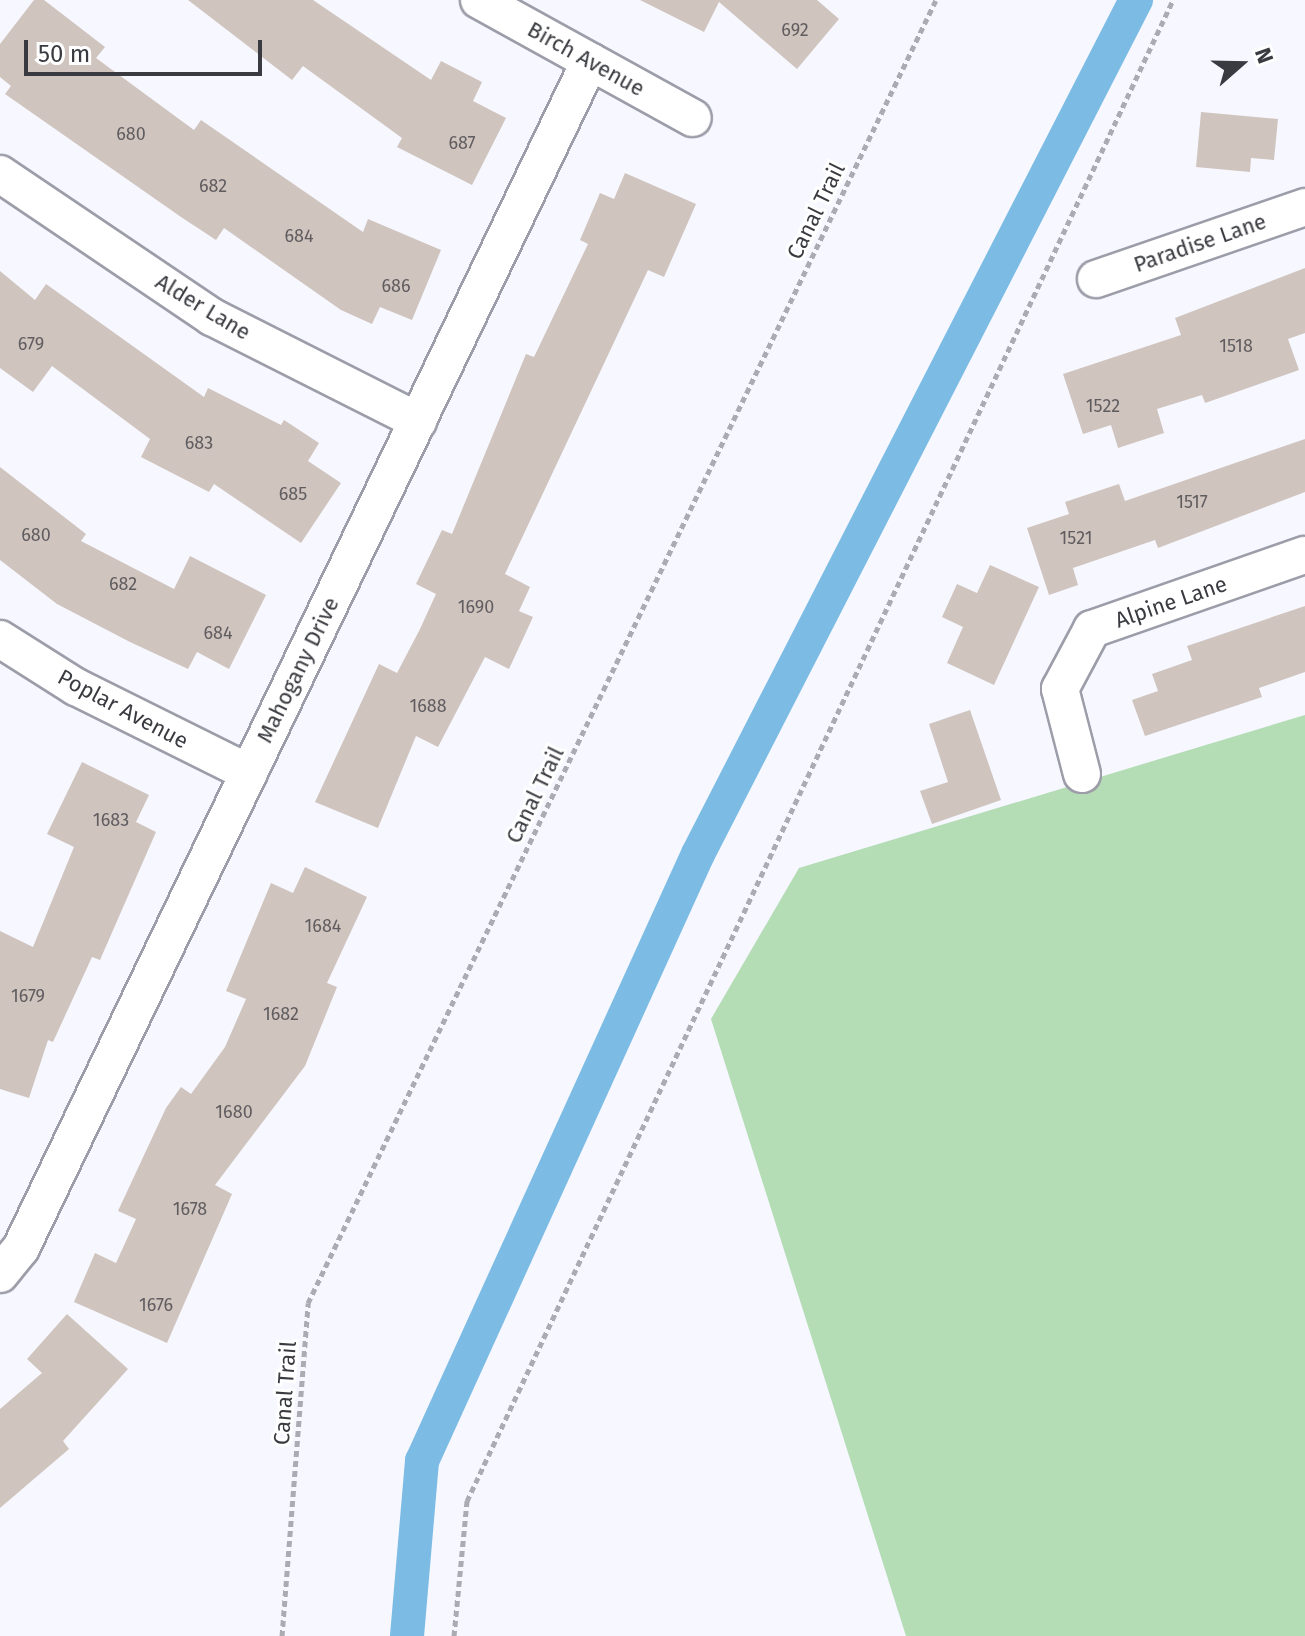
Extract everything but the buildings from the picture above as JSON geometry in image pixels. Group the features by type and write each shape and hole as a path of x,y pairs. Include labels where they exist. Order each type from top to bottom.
{"street":[{"name":"Birch Avenue","path":"479,0 693,118"},
{"name":"Mahogany Drive","path":"0,1274 21,1248 590,61"},
{"name":"Alder Lane","path":"0,174 212,317 418,421"},
{"name":"Paradise Lane","path":"1096,279 1305,207"},
{"name":"Alpine Lane","path":"1082,774 1060,689 1092,629 1305,555"},
{"name":"Poplar Avenue","path":"0,639 76,687 249,773"}],"path":[{"name":"Canal Trail","path":"282,1636 308,1303 936,0"},
{"path":"454,1636 467,1501 1173,0"}],"green space":[{"path":"1305,715 1305,1636 906,1636 711,1019 799,868"}],"waterway":[{"path":"407,1636 422,1461 698,854 1136,0"}]}
